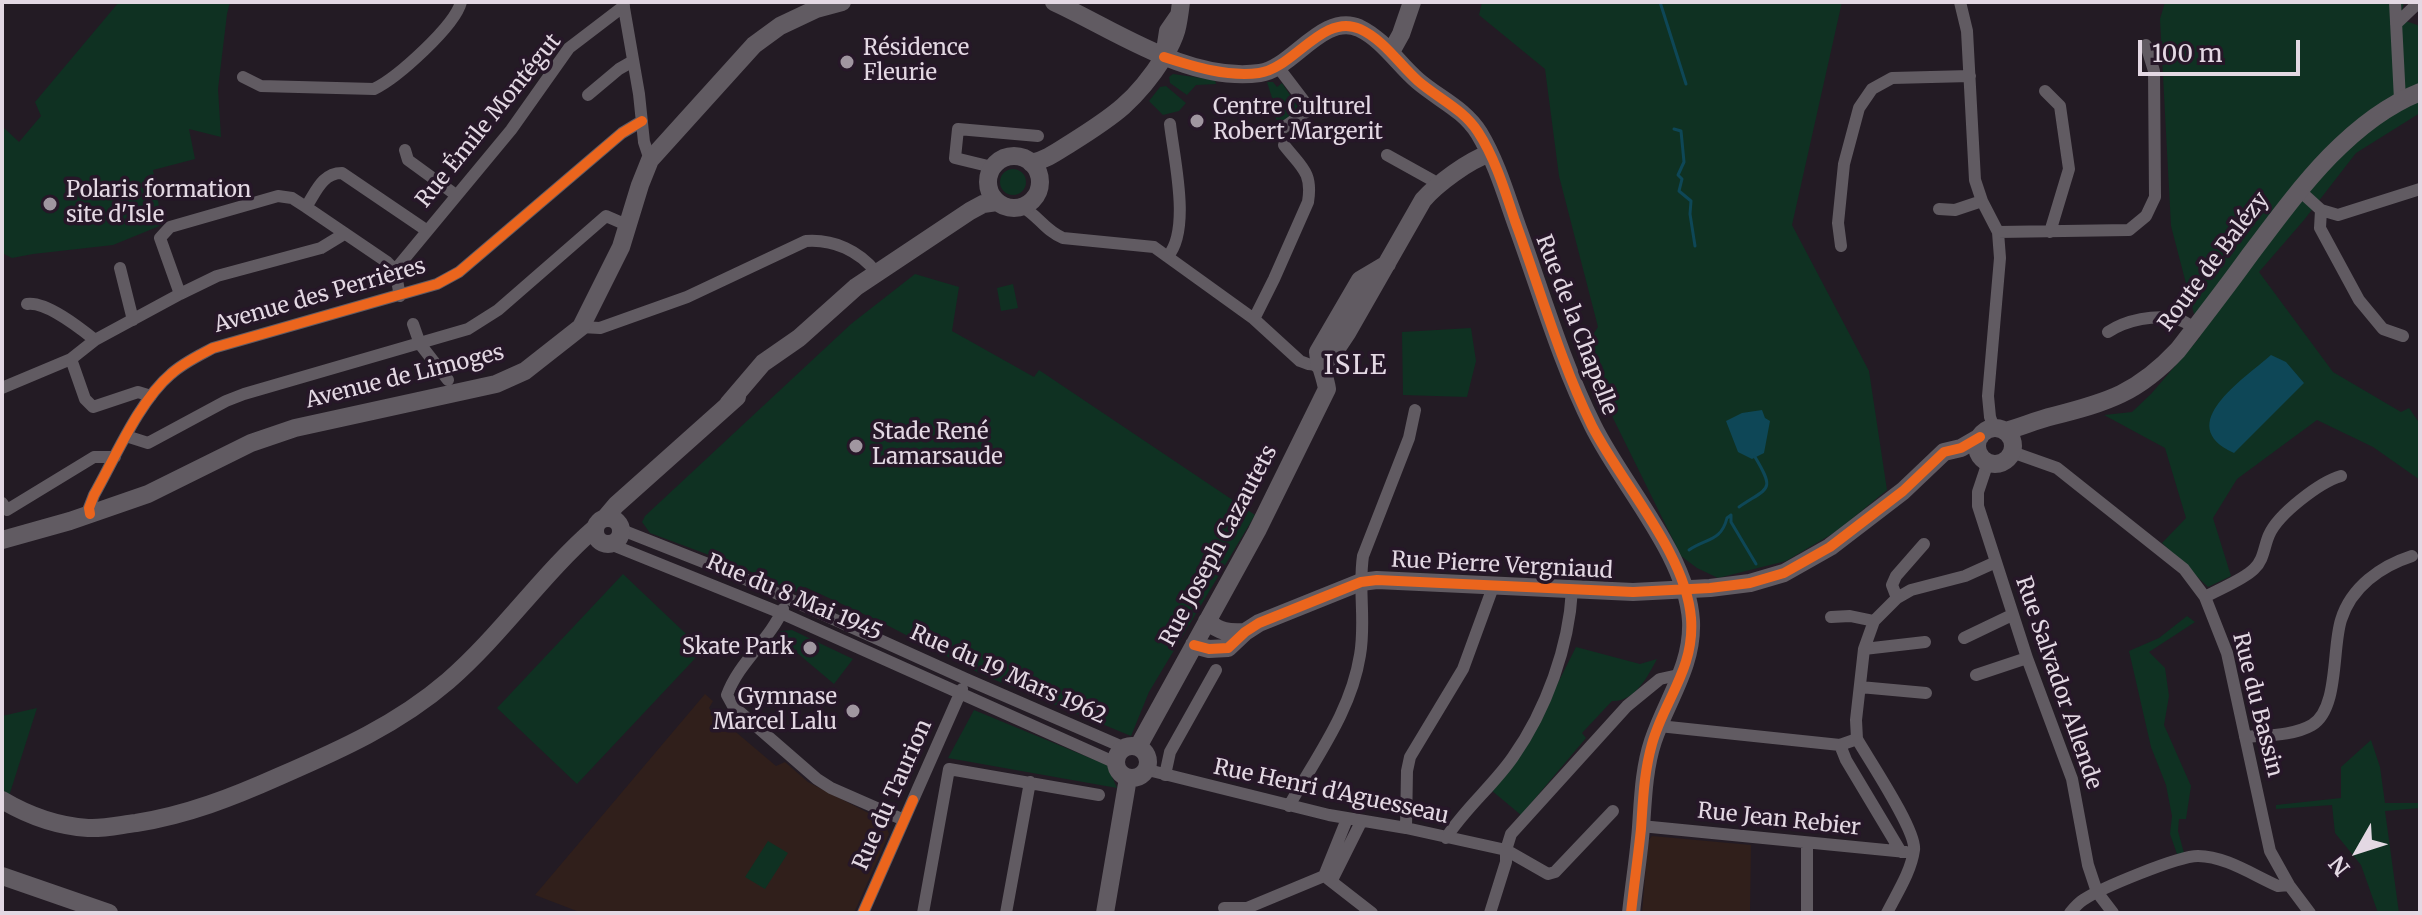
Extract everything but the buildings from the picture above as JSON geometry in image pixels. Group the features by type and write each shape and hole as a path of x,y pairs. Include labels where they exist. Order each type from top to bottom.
{"main road":[{"name":"Avenue de Limoges","path":"2,540 148,494 251,443 295,428 496,384 525,371 581,327 621,247 650,160 754,45 780,26 816,9 842,2"},
{"path":"1054,2 1164,57 1227,74 1262,73 1278,67"},
{"path":"1391,52 1412,2"},
{"path":"1039,165 1119,112 1142,88 1164,57 1168,31 1180,9"},
{"name":"Rue de la Chapelle","path":"1278,67 1332,28 1346,25 1363,30 1391,52 1418,81 1462,112 1478,131 1588,415 1614,464 1673,559 1686,588 1691,635 1683,674 1659,726 1645,772 1631,913"},
{"name":"Route de Balézy","path":"1991,444 2037,420 2108,401 2134,388 2161,368 2299,190 2343,144 2400,100 2420,92"},
{"name":"Rue Joseph Cazautets","path":"1105,913 1127,759 1257,531 1327,389 1318,352 1360,280 1387,264 1423,200 1475,159 1489,154"},
{"path":"990,199 989,174 998,161 1014,156 1039,165"},
{"path":"990,199 1008,207 1029,207 1039,184 1039,165"},
{"path":"2,800 41,819 91,828 164,818 208,806 298,769 381,729 439,688 473,658 573,550 608,530 628,494 728,404 763,363 799,338 876,272 990,199"},
{"name":"Rue Pierre Vergniaud","path":"1245,632 1300,606 1361,582 1377,580 1633,592 1750,583 1784,573 1830,547 1903,491 1944,452 1991,444"},
{"path":"1207,621 1226,633 1245,632"},
{"path":"1194,645 1209,649 1228,648 1245,632"},
{"path":"1127,759 1148,757 1156,772"},
{"path":"2,876 109,913"}],"street":[{"path":"243,77 261,86 374,89 390,81 448,25 461,2"},
{"path":"1960,2 1967,31 1975,180 1998,232 2000,258 1988,396 1991,444"},
{"path":"2395,2 2400,100"},
{"path":"2396,24 2420,3"},
{"path":"623,4 644,142 650,160"},
{"name":"Rue Émile Montégut","path":"395,270 511,130 569,48 623,4"},
{"path":"1998,232 2129,230 2146,216 2155,197 2154,71 2146,45"},
{"path":"588,95 633,61"},
{"path":"1278,67 1310,109 1283,128"},
{"path":"1841,246 1838,223 1844,164 1859,108 1872,89 1892,78 1970,76"},
{"path":"2045,91 2060,106 2069,169 2050,232"},
{"name":"Avenue des Perrières","path":"90,514 94,495 151,396 169,375 187,362 213,348 437,284 459,272 622,133 642,121"},
{"path":"1168,256 1179,237 1180,216 1170,124"},
{"path":"992,167 955,158 958,129 1038,136"},
{"path":"1254,319 1302,215 1310,188 1307,174 1284,145"},
{"path":"405,150 408,160 456,195"},
{"path":"1387,155 1439,186"},
{"path":"306,207 326,177 342,173 426,230"},
{"path":"2299,190 2321,210 2338,215 2420,189"},
{"path":"180,294 160,238 170,227 278,196 292,198 395,270 400,296"},
{"path":"1939,209 1955,210 1982,201"},
{"path":"1029,207 1050,233 1063,238 1154,247 1254,319 1300,361 1319,365"},
{"path":"2321,210 2320,228 2359,300 2383,329 2403,336"},
{"path":"126,436 148,443 244,394 468,329 484,320 606,216 629,226"},
{"path":"2,388 71,359 95,340 217,276 321,248 344,234"},
{"path":"581,327 600,328 687,297 806,241 818,240 844,247 866,260 876,272"},
{"path":"120,268 133,320"},
{"path":"27,304 37,302 95,340"},
{"path":"2108,332 2120,324 2157,318 2179,319 2195,328"},
{"path":"413,324 420,344 448,380"},
{"path":"71,359 85,399 93,407 138,392 151,396"},
{"path":"1289,806 1341,718 1354,684 1361,653 1363,556 1409,438 1415,410"},
{"name":"Rue Salvador Allende","path":"1991,444 1978,492 1978,506 2012,615 2072,779 2088,865 2097,892 2113,913"},
{"name":"Rue du Bassin","path":"1991,444 2057,468 2184,569 2205,597 2227,653 2270,851 2289,885 2310,913"},
{"path":"2,503 7,510 94,457 115,457"},
{"path":"2205,597 2255,569 2278,520 2327,480 2341,476"},
{"name":"Rue du 19 Mars 1962","path":"608,530 736,575 966,679 1127,759"},
{"name":"Rue du 8 Mai 1945","path":"608,530 781,613 960,693 1127,759"},
{"path":"1897,598 1892,585 1896,576 1924,544"},
{"path":"2245,737 2294,731 2313,725 2324,714 2329,701 2341,620 2353,596 2372,575 2412,556"},
{"path":"1887,913 1904,878 1911,833 1857,739 1856,720 1864,649 1874,621 1897,598 1911,590 1965,576 1996,562"},
{"path":"1406,828 1410,757 1463,669 1493,587"},
{"path":"1446,838 1514,756 1548,694 1570,617 1572,590"},
{"path":"788,599 772,629 733,678 727,695 733,706 817,779 904,820"},
{"path":"1964,638 2012,615"},
{"path":"1831,617 1850,616 1874,621"},
{"path":"1864,649 1925,642"},
{"path":"1976,675 2027,658"},
{"path":"1156,772 1216,670"},
{"path":"1490,913 1511,834 1627,706 1660,679 1683,674"},
{"path":"960,693 966,679"},
{"path":"1860,687 1926,693"},
{"name":"Rue du Taurion","path":"863,913 960,693"},
{"path":"1659,726 1840,745 1857,739"},
{"path":"1840,745 1846,760 1908,852"},
{"path":"923,913 949,769 1099,795"},
{"name":"Rue Henri d'Aguesseau","path":"1156,772 1347,819 1406,828 1506,850 1548,874 1555,872 1613,811"},
{"path":"1006,913 1030,782"},
{"path":"1328,878 1347,819"},
{"path":"1224,908 1246,910 1328,878 1361,822"},
{"name":"Rue Jean Rebier","path":"1641,826 1908,852"},
{"path":"1807,843 1807,913"},
{"path":"2070,913 2079,902 2097,892 2181,858 2197,856 2219,859 2278,886 2289,885"},
{"path":"1328,878 1372,913"}],"shaded area":[{"path":"705,694 713,701 709,708 711,711 776,766 785,762 808,782 884,821 889,834 854,913 582,913 535,895"},
{"path":"1652,836 1751,845 1750,913 1642,913 1648,841"}],"green space":[{"path":"119,2 230,2 218,89 221,137 189,129 195,159 153,170 162,225 113,245 12,258 2,253 2,126 19,142 41,116 35,102"},
{"path":"1482,2 1842,2 1792,225 1869,371 1887,490 1837,531 1786,561 1718,578 1681,556 1581,353 1598,327 1559,176 1545,69 1479,15"},
{"path":"2165,2 2404,2 2400,19 2420,26 2420,113 2356,153 2259,272 2333,372 2401,412 2409,408 2420,424 2420,480 2373,447 2317,420 2237,479 2213,518 2231,576 2208,587 2162,543 2186,518 2165,448 2104,415 2132,412 2200,337 2171,226 2160,19"},
{"path":"1173,74 1215,80 1216,84 1196,85 1187,95 1170,83 1169,77"},
{"path":"1267,82 1273,82 1277,87 1282,83 1298,107 1298,111 1278,124 1271,106 1274,104"},
{"path":"1166,86 1186,103 1179,111 1163,115 1149,101 1160,87"},
{"path":"1013,169 1022,173 1026,182 1022,191 1013,195 1004,191 1000,182 1004,173"},
{"path":"915,274 959,287 952,331 1034,377 1039,370 1255,515 1149,692 1131,736 983,675 805,587 795,592 736,565 650,533 642,522 851,324"},
{"path":"1013,284 1018,308 1001,311 997,288"},
{"path":"1471,328 1476,361 1467,397 1403,395 1402,332"},
{"path":"623,574 703,650 577,784 497,708"},
{"path":"2187,616 2195,622 2149,652 2165,668 2169,696 2164,725 2191,786 2186,819 2179,819 2178,831 2184,853 2177,854 2170,834 2172,816 2166,785 2151,747 2129,651 2159,638"},
{"name":"Skate Park","path":"792,630 853,659 834,684 777,636 781,631"},
{"path":"1576,647 1640,664 1657,659 1634,693 1612,701 1582,733 1586,738 1521,815 1491,790 1526,746"},
{"path":"37,708 9,796 2,791 2,716"},
{"path":"974,710 1107,765 1117,788 948,758"},
{"path":"2371,740 2380,767 2385,803 2420,803 2420,808 2385,811 2399,913 2378,913 2361,865 2335,833 2332,805 2276,809 2276,805 2341,798 2341,767"},
{"path":"768,841 788,853 765,889 745,877"}],"water":[{"path":"2271,355 2286,362 2304,383 2234,453 2217,442 2210,429 2211,416 2231,389"},
{"path":"1762,410 1770,421 1764,453 1752,459 1738,452 1726,421 1742,413"}],"waterway":[{"path":"1660,2 1686,84"},
{"path":"1674,129 1681,131 1684,162 1678,175 1682,179 1679,191 1691,201 1695,246"},
{"path":"1739,507 1766,488 1765,477 1755,457"},
{"path":"1731,515 1731,522 1756,564"},
{"path":"1689,550 1717,536 1731,515"}],"cycle path":[{"path":"1164,57 1199,68 1259,73 1284,62 1333,28 1346,26 1360,29 1384,46 1418,81 1465,117 1484,142 1499,175 1560,351 1592,426 1665,544 1687,594 1691,636 1684,669 1657,728 1649,755 1631,913"},
{"path":"90,514 94,495 138,414 159,385 181,366 213,348 437,284 459,272 622,133 642,121"},
{"path":"1194,645 1209,649 1228,648 1259,623 1361,582 1377,580 1633,592 1750,583 1784,573 1830,547 1903,491 1944,452 1961,448 1980,437"},
{"path":"863,913 913,800"}],"place":[{"name":"Résidence Fleurie","path":"847,62"},
{"name":"Centre Culturel Robert Margerit","path":"1197,121"},
{"name":"Polaris formation site d'Isle","path":"50,204"},
{"name":"Stade René Lamarsaude","path":"856,446"},
{"name":"Skate Park","path":"810,648"},
{"name":"Gymnase Marcel Lalu","path":"853,711"}],"district":[{"name":"ISLE","path":"1356,367"}]}
